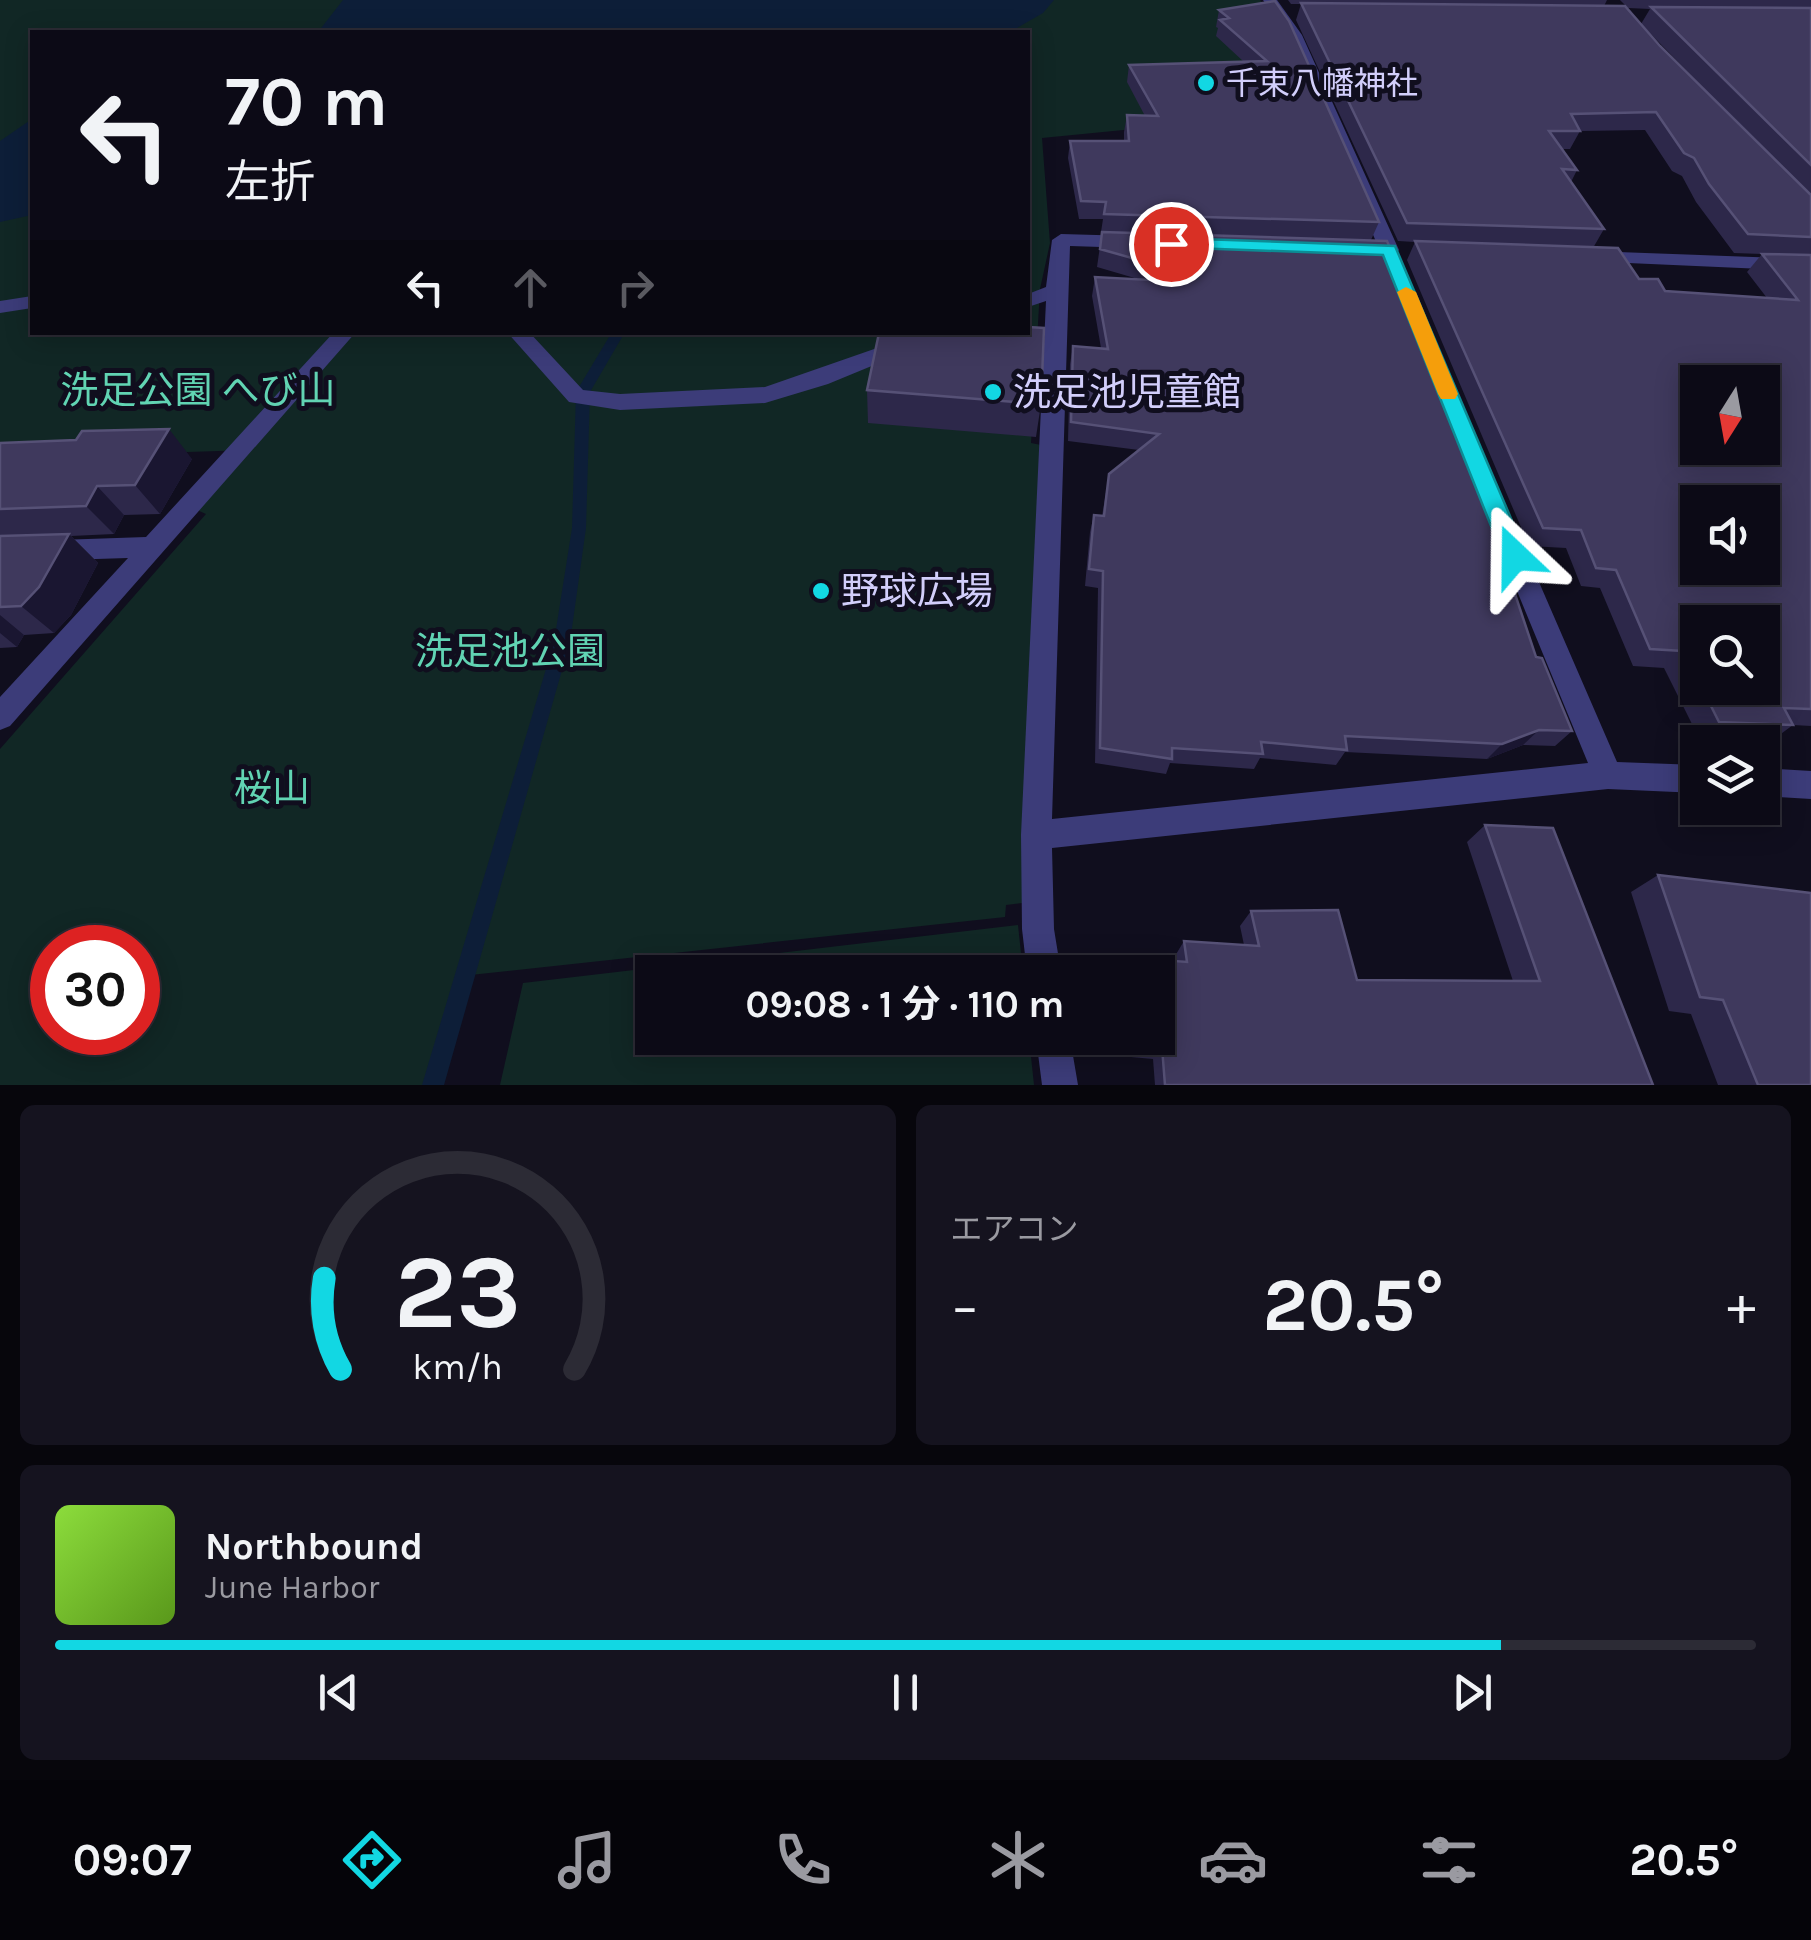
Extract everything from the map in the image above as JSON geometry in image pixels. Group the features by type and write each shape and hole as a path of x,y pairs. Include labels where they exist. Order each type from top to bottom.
{"street":[{"path":"1285,8 1398,256 1351,248"},
{"path":"1043,955 1036,834 1061,240 1158,243"},
{"path":"1562,256 1811,265"},
{"path":"1030,300 1056,290"},
{"path":"0,307 30,302"},
{"path":"0,717 343,335"},
{"path":"520,335 577,398 620,402 765,395 820,379 936,335"},
{"path":"1484,483 1608,775"},
{"path":"0,552 150,547"},
{"path":"1036,834 1608,775 1680,778"},
{"path":"1780,783 1811,785"},
{"path":"1056,1055 1060,1085"}],"green space":[{"name":"洗足池公園","path":"0,0 1260,0 1282,25 1335,133 1154,127 1042,138 1050,243 1040,289 1031,443 1041,445 1022,903 1006,905 1005,917 461,976 442,1085 0,1085 0,749 206,514 197,510 250,450 0,458"},
{"path":"1018,925 1021,955 762,955"},
{"path":"635,970 635,1055 1031,1055 1034,1085 500,1085 523,983"}],"water":[{"path":"343,0 1054,0 1043,13 1013,30 320,30"},
{"path":"30,120 30,215 0,222 0,141"}],"building":[{"path":"1275,1 1289,21 1379,222 1104,214 1106,202 1081,201 1070,141 1129,141 1127,115 1158,116 1129,65 1267,61 1220,20 1229,18 1219,10"},
{"path":"1301,3 1625,6 1660,46 1811,195 1811,237 1748,234 1656,112 1571,114 1580,131 1549,131 1577,170 1562,169 1604,229 1407,223"},
{"path":"1651,7 1811,8 1811,165"},
{"path":"1102,232 1387,241 1508,526 1492,525 1536,657 1542,658 1572,731 1539,730 1502,744 1345,736 1347,750 1261,742 1263,754 1172,748 1172,759 1100,748 1103,571 1089,569 1094,515 1104,516 1109,474 1159,434 1071,422 1073,346 1108,349 1095,277 1150,280 1153,264 1100,249"},
{"path":"1415,241 1618,248 1639,279 1658,279 1665,291 1798,300 1762,254 1811,255 1811,709 1784,708 1793,725 1719,722 1710,705 1780,705 1780,605 1680,605 1680,651 1650,649 1616,570 1596,568 1581,530 1543,528"},
{"path":"1030,327 1044,328 1041,404 867,390 879,335 1030,335"},
{"path":"169,429 135,485 97,486 86,506 0,509 0,443 76,440 82,431"},
{"path":"69,534 39,587 21,606 0,607 0,536"},
{"path":"1485,825 1553,828 1653,1085 1165,1085 1163,1055 1175,1055 1175,961 1187,962 1184,941 1259,946 1251,911 1338,910 1357,980 1540,981"},
{"path":"1658,875 1811,893 1811,1085 1758,1085 1723,1000 1700,997"}],"waterway":[{"path":"433,1085 562,642 579,528 583,392 617,335"}],"slow traffic":[{"path":"1406,292 1448,394"}],"place":[{"name":"千束八幡神社","path":"1206,83"},
{"name":"洗足池児童館","path":"993,392"},
{"name":"野球広場","path":"821,591"}],"route":[{"path":"1171,244 1389,250 1515,556"}],"park label":[{"name":"洗足公園 へび山","path":"198,390"},
{"name":"桜山","path":"272,788"}]}
